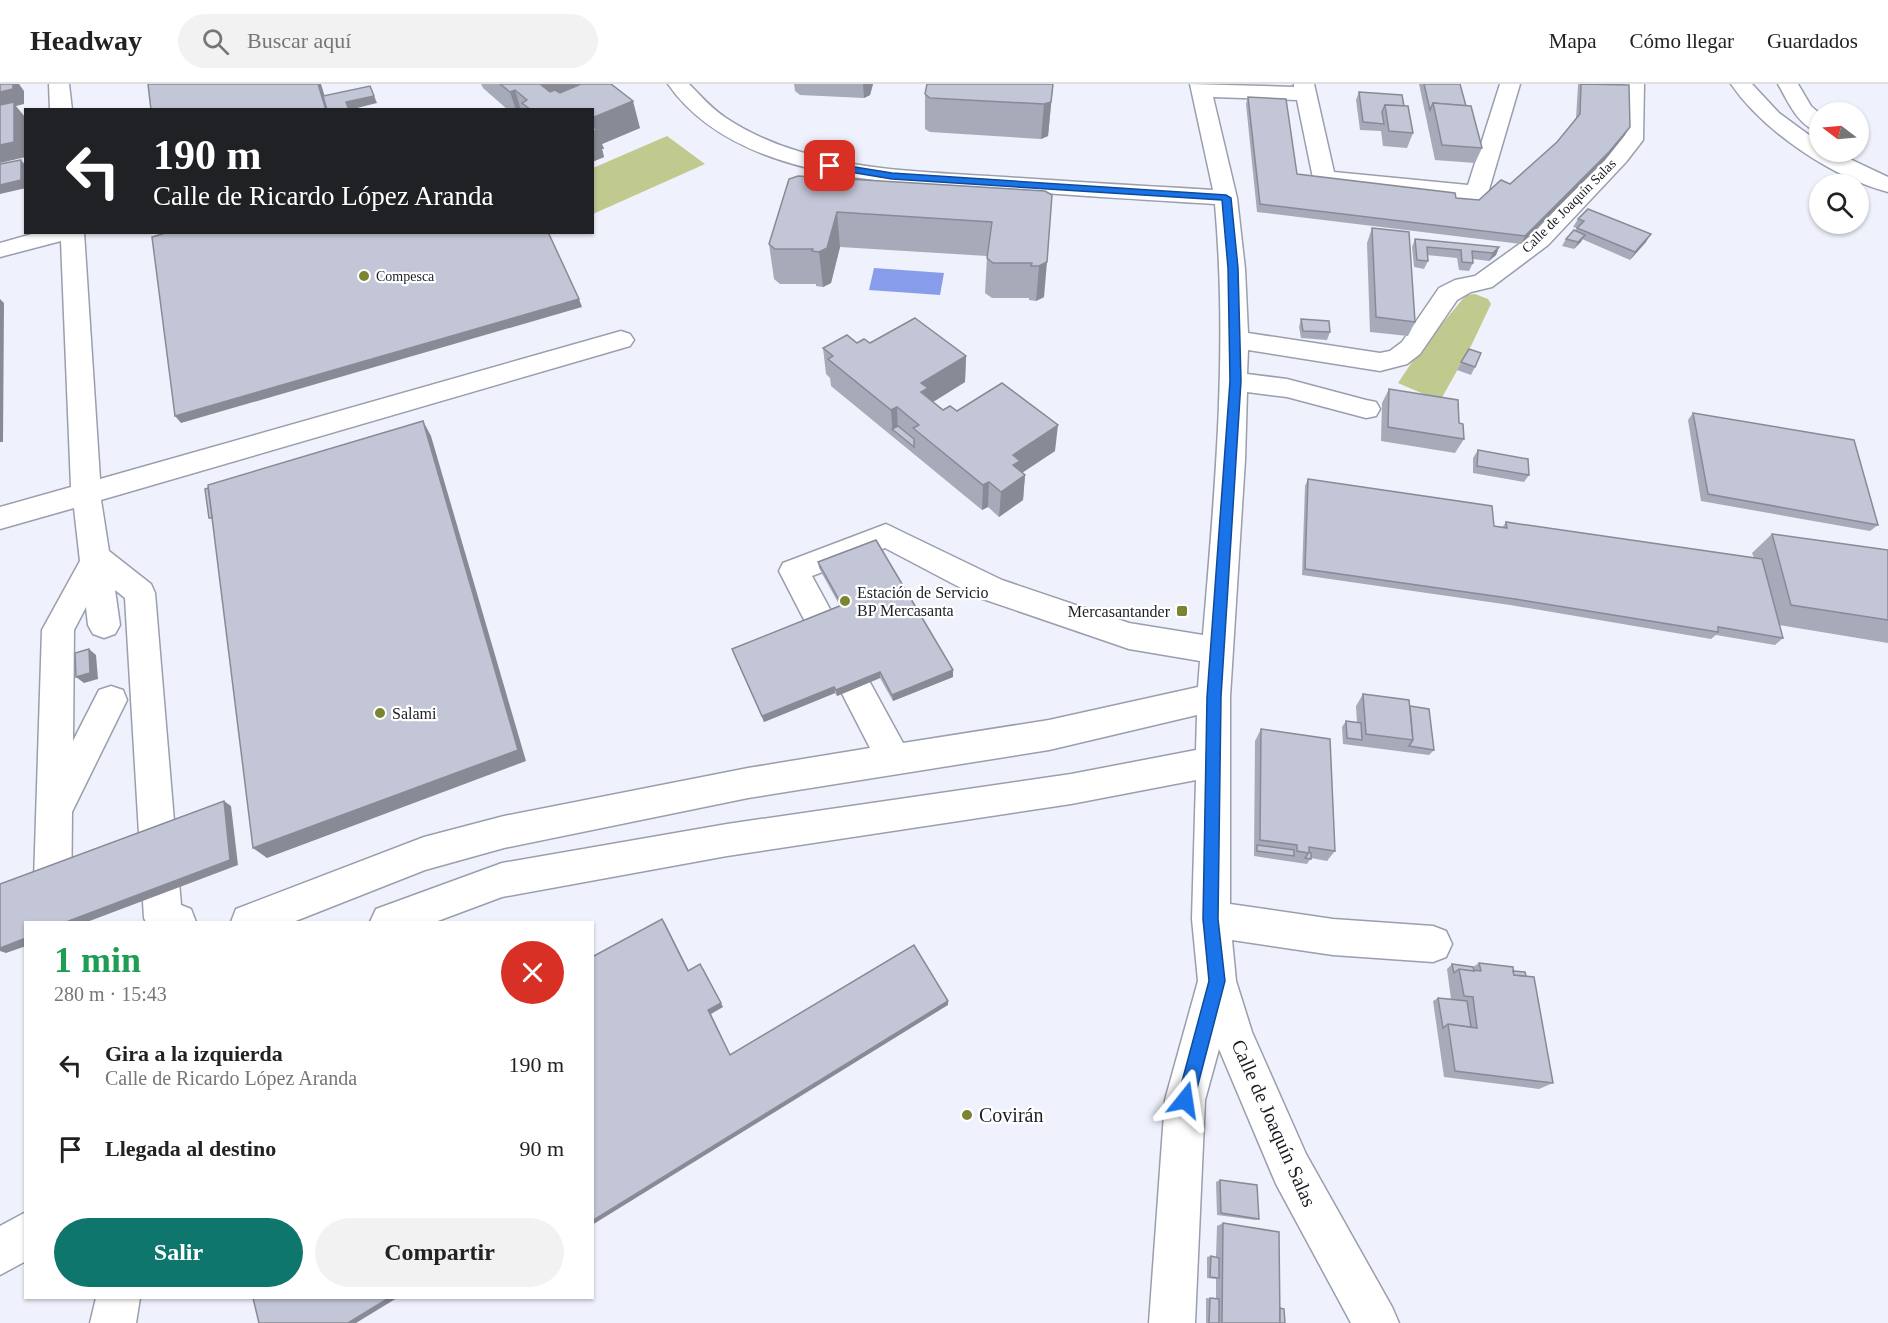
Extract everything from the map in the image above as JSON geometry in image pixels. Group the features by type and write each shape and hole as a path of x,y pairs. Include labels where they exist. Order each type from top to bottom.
{"main road":[{"path":"59,84 61,108"},
{"path":"678,84 701,109 724,127 778,152 830,166 892,176 1226,198"},
{"path":"1201,87 1305,89 1324,178 1477,193 1510,84"},
{"name":"Calle de Joaquín Salas","path":"1235,340 1380,362 1398,358 1418,340 1448,294 1464,286 1483,282 1540,240 1618,157 1632,140 1634,84"},
{"path":"1741,84 1781,126 1807,145 1838,163 1888,185"},
{"path":"1788,84 1803,110 1809,116"},
{"name":"Calle de Joaquín Salas","path":"1201,87 1226,198 1233,268 1235,340 1235,381 1214,697 1212,762 1211,919 1217,981 1233,1035 1291,1169 1376,1323"},
{"path":"1869,155 1888,164"},
{"path":"0,250 62,234"},
{"path":"70,234 86,492 97,558 104,625"},
{"path":"0,518 621,340"},
{"path":"1235,381 1287,388 1366,408"},
{"path":"894,760 794,570 886,535 991,589 1129,636 1217,651"},
{"path":"97,558 140,593 163,918 174,921"},
{"path":"56,921 52,912 58,630 97,558"},
{"path":"252,921 424,854 504,832 748,783 1048,735 1214,697"},
{"path":"55,810 111,700 152,775"},
{"path":"391,921 502,880 727,840 1071,789 1212,762"},
{"path":"1211,919 1333,937 1433,944"},
{"name":"Calle de Joaquín Salas","path":"1172,1323 1185,1100 1217,981"},
{"path":"0,1253 24,1235"},
{"path":"113,1323 118,1299"}],"green space":[{"path":"667,136 705,164 594,214 594,168"},
{"path":"1475,294 1488,299 1491,304 1440,401 1398,383 1418,353 1466,295"}],"water":[{"path":"874,268 944,273 940,295 869,290"}],"building":[{"path":"0,84 13,84 13,89 0,92"},
{"path":"148,84 318,84 325,108 151,108"},
{"path":"500,84 540,84 550,92 555,90 560,93 581,84 611,84 633,101 594,117 594,108 528,108 522,103 527,100 515,90 510,92"},
{"path":"927,84 1053,84 1051,102 1044,104 930,98 925,94"},
{"path":"1424,84 1460,84 1466,106 1433,103 1430,110"},
{"path":"1581,84 1629,85 1630,127 1609,152 1525,236 1260,204 1248,97 1286,99 1297,174 1455,193 1456,198 1479,200 1501,180 1510,184 1557,142 1580,114"},
{"path":"370,86 374,96 346,102 348,108 326,108 323,96"},
{"path":"1359,92 1402,95 1404,106 1385,105 1382,112 1384,124 1363,122"},
{"path":"14,102 14,142 0,145 0,105"},
{"path":"1433,103 1471,106 1482,148 1442,145"},
{"path":"1385,105 1408,106 1413,133 1389,131"},
{"path":"21,160 21,180 0,185 0,164"},
{"path":"798,176 1045,191 1052,195 1047,262 1039,266 1031,266 1032,263 993,263 987,258 992,222 837,212 827,248 819,252 812,251 813,249 775,249 769,244 789,179"},
{"path":"1588,209 1651,234 1635,252 1577,228 1584,221 1578,219"},
{"path":"1372,228 1409,232 1415,322 1376,317"},
{"path":"1574,230 1585,235 1578,242 1566,239"},
{"name":"Compesca","path":"162,234 549,234 579,299 175,416 152,237"},
{"path":"1415,239 1499,247 1493,253 1472,251 1473,263 1462,262 1461,250 1427,247 1428,261 1417,260"},
{"path":"915,318 966,356 921,383 928,388 921,392 943,410 950,406 957,411 1002,383 1058,425 1013,455 1020,461 1013,465 1025,475 1001,492 989,482 983,485 913,428 919,425 897,407 891,410 828,359 833,356 823,348 847,335 857,343 864,339 870,343"},
{"path":"1301,319 1329,321 1330,332 1303,331"},
{"path":"1469,349 1481,353 1475,367 1461,362"},
{"path":"1389,389 1458,400 1459,423 1463,424 1464,439 1388,427"},
{"path":"1693,413 1854,440 1878,525 1708,494"},
{"path":"423,421 518,750 253,848 208,485"},
{"path":"898,426 914,439 914,447 892,429"},
{"path":"1478,450 1528,459 1529,475 1477,466"},
{"path":"1308,479 1492,506 1494,526 1507,528 1506,522 1762,559 1783,638 1718,627 1718,632 1515,599 1305,569"},
{"path":"208,488 212,518 209,518 205,489"},
{"path":"1772,534 1888,550 1888,620 1791,605"},
{"path":"876,540 953,670 892,695 880,672 836,690 834,687 762,716 732,649 842,605 818,562"},
{"path":"89,649 90,673 76,677 75,653"},
{"path":"1363,694 1409,700 1413,740 1366,734"},
{"path":"1410,706 1429,709 1434,750 1409,746 1413,740"},
{"path":"1346,721 1361,723 1362,740 1347,738"},
{"path":"1261,729 1330,739 1335,851 1309,847 1309,853 1297,851 1297,845 1260,840"},
{"path":"224,801 230,860 69,921 24,921 24,939 0,948 0,884"},
{"path":"1257,845 1294,850 1294,856 1257,851"},
{"path":"1309,852 1311,853 1311,859 1305,858"},
{"path":"662,919 688,971 700,964 721,1003 708,1010 730,1055 914,945 948,1001 594,1220 594,956"},
{"path":"1479,963 1513,967 1514,975 1534,977 1553,1083 1455,1071 1448,1024 1477,1028 1473,997 1464,996 1459,969 1481,971"},
{"path":"1452,964 1473,967 1474,971 1459,969 1454,973"},
{"path":"1513,971 1525,972 1526,976 1514,975"},
{"path":"1438,998 1467,1001 1471,1027 1448,1024 1443,1028"},
{"path":"1220,1180 1257,1185 1259,1219 1221,1213"},
{"path":"1223,1223 1279,1232 1280,1323 1222,1323"},
{"path":"1211,1256 1219,1258 1219,1278 1210,1277"},
{"path":"1210,1298 1219,1299 1219,1323 1209,1323"},
{"path":"253,1299 387,1299 348,1323 259,1323"},
{"path":"1280,1308 1284,1309 1285,1323 1280,1323"}],"place":[{"name":"Compesca","path":"364,276"},
{"name":"Estación de Servicio BP Mercasanta","path":"845,601"},
{"name":"Mercasantander","path":"1182,611"},
{"name":"Salami","path":"380,713"},
{"name":"Covirán","path":"967,1115"}],"route":[{"path":"830,166 892,176 1226,198 1233,268 1235,381 1214,697 1212,762 1211,919 1217,981 1185,1100"}]}
